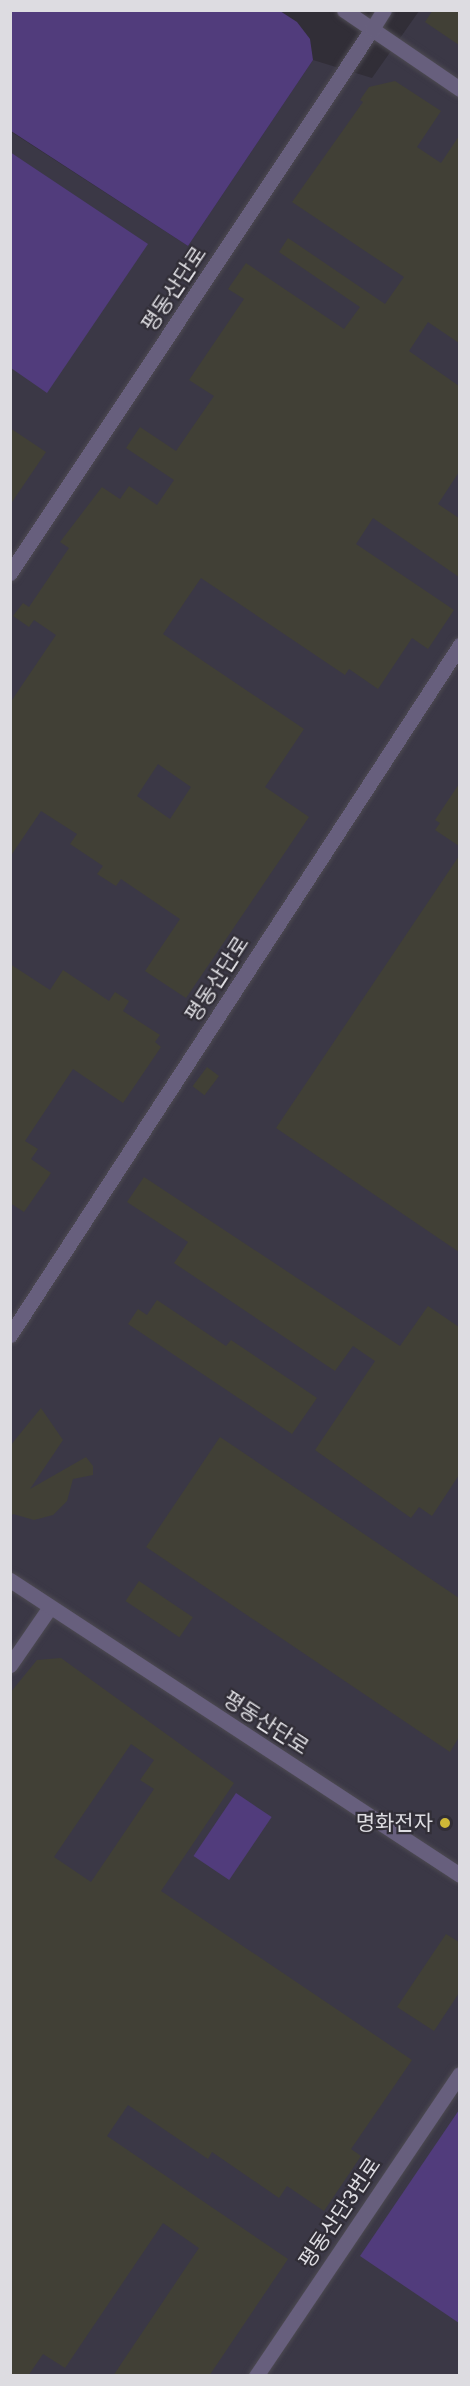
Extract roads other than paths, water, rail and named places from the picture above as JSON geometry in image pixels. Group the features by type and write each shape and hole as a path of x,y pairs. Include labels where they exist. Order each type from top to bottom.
{"street":[{"path":"344,10 459,89"},
{"name":"평동산단로","path":"10,573 384,10"},
{"name":"평동산단로","path":"10,1335 459,645"},
{"name":"평동산단로","path":"10,1580 459,1875"},
{"path":"10,1665 50,1606"},
{"name":"평동산단3번로","path":"256,2376 459,2074"}],"place":[{"name":"명화전자","path":"445,1823"}]}
